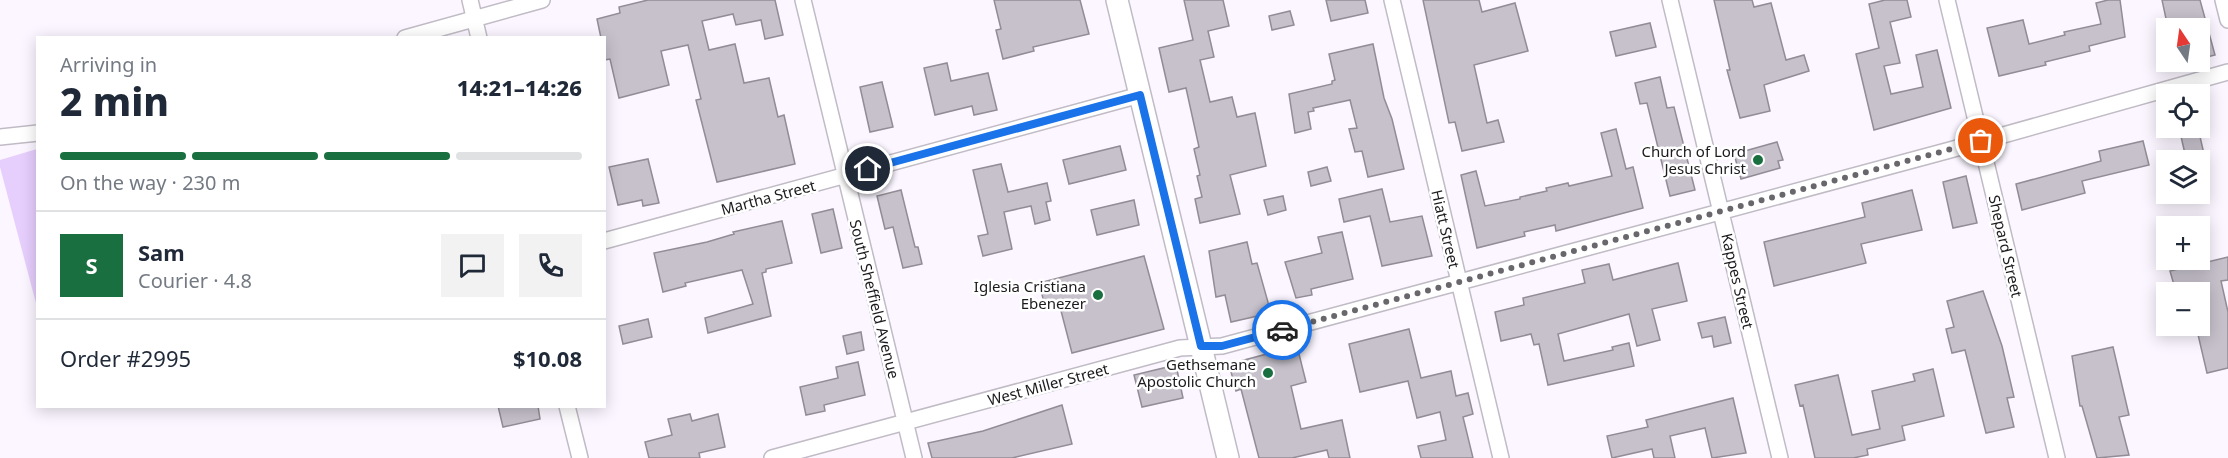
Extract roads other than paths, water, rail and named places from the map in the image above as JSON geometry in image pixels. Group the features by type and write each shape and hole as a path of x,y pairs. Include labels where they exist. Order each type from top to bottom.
{"main road":[{"path":"1117,0 1228,458"}],"street":[{"path":"470,0 479,36"},
{"path":"412,36 542,0"},
{"name":"South Sheffield Avenue","path":"804,0 914,458"},
{"name":"Hiatt Street","path":"1392,0 1501,458"},
{"name":"Kappes Street","path":"1670,0 1780,458"},
{"name":"Shepard Street","path":"1947,0 2057,458"},
{"path":"2223,0 2228,21"},
{"name":"West Miller Street","path":"772,458 1180,348 1222,346 1721,212 2228,72"},
{"name":"Martha Street","path":"606,240 1140,95"},
{"path":"0,137 36,133"},
{"path":"568,408 580,458"}],"place":[{"name":"Church of Lord Jesus Christ","path":"1758,160"},
{"name":"Iglesia Cristiana Ebenezer","path":"1098,295"},
{"name":"Gethsemane Apostolic Church","path":"1268,373"}]}
